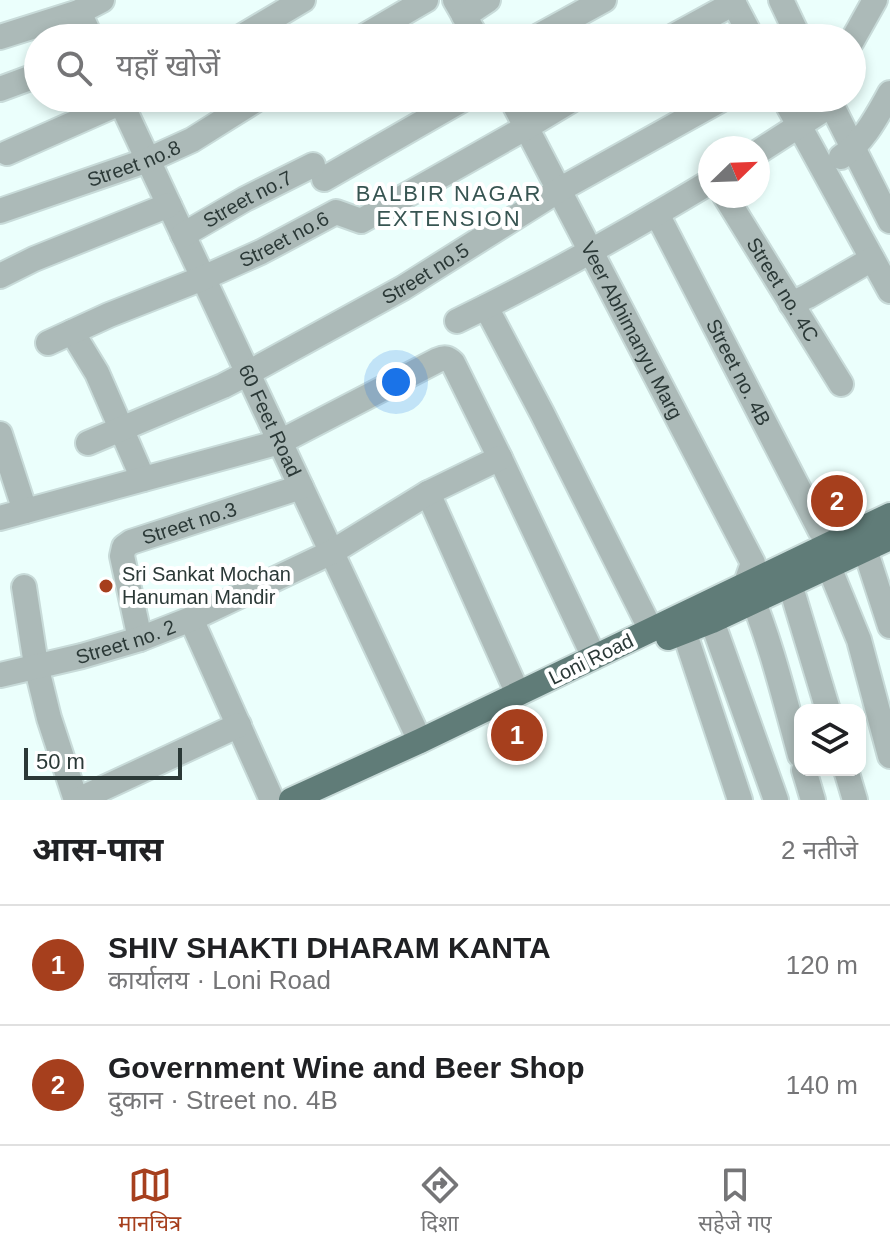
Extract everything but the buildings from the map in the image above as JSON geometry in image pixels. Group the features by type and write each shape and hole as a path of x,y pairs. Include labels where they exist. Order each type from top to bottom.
{"highway":[{"name":"Loni Road","path":"291,800 890,515"},
{"name":"Loni Road","path":"330,800 684,631 712,621 751,582 790,584 890,538"}],"street":[{"path":"0,37 41,11 79,12 102,0"},
{"path":"263,24 303,0"},
{"path":"385,24 426,0"},
{"path":"459,8 488,0"},
{"path":"560,24 604,0"},
{"path":"862,24 875,0"},
{"path":"694,24 733,2 745,24"},
{"path":"79,12 85,24"},
{"path":"0,89 24,80"},
{"path":"822,169 853,149 890,93"},
{"path":"7,153 98,112"},
{"name":"60 Feet Road","path":"129,112 148,160 420,741"},
{"name":"Street no.8","path":"0,211 148,160 192,140 237,112"},
{"name":"Street no.7","path":"183,235 245,199 318,172 437,112"},
{"name":"Veer Abhimanyu Marg","path":"519,112 592,251 751,582 794,734"},
{"name":"Street no.6","path":"48,343 261,252 336,212 361,221 552,112"},
{"name":"Street no.5","path":"88,443 248,373 403,288 559,190 699,112"},
{"path":"791,112 890,291"},
{"path":"770,144 817,112"},
{"path":"835,112 890,221"},
{"path":"457,321 592,251 698,189"},
{"path":"0,276 34,259 169,205"},
{"name":"Street no. 4C","path":"732,208 841,384"},
{"name":"Street no. 4B","path":"657,214 820,530"},
{"path":"791,304 872,259"},
{"path":"486,307 651,630"},
{"path":"72,332 97,373 143,479"},
{"path":"0,518 280,442 444,358 449,359 500,458 594,657"},
{"path":"0,434 25,511"},
{"name":"Street no. 2","path":"0,675 140,639 191,619 332,552 428,493 500,458"},
{"name":"Street no.3","path":"140,639 122,556 124,547 131,542 301,487"},
{"path":"428,493 518,694"},
{"path":"865,549 890,626"},
{"path":"829,567 859,640 890,756"},
{"path":"790,584 826,704"},
{"path":"24,587 36,665 49,718 77,800 239,725"},
{"path":"191,619 272,800"},
{"path":"712,621 776,800"},
{"path":"684,631 740,800"},
{"path":"806,776 813,800"},
{"path":"848,776 855,800"}],"place":[{"name":"Government Wine and Beer Shop","path":"837,501"},
{"name":"Sri Sankat Mochan Hanuman Mandir","path":"106,586"},
{"name":"SHIV SHAKTI DHARAM KANTA","path":"517,735"}],"district":[{"name":"BALBIR NAGAR EXTENSION","path":"449,206"}]}
